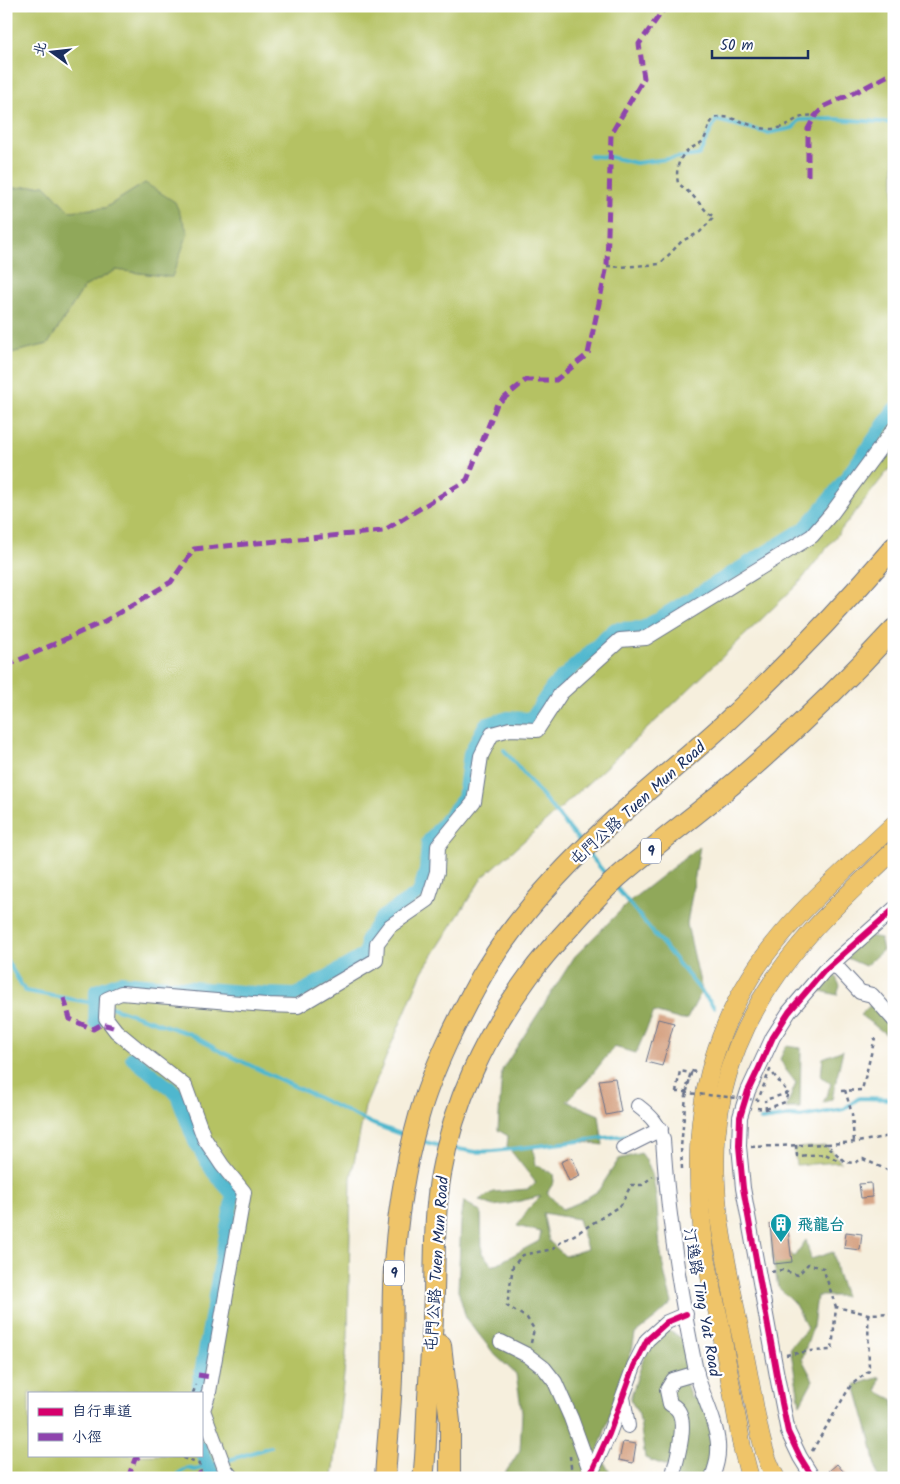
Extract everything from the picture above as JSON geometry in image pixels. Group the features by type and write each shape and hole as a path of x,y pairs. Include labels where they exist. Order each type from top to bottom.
{"highway":[{"name":"屯門公路 Tuen Mun Road","path":"385,1474 392,1377 396,1230 401,1196 419,1116 433,1075 471,995 508,935 569,864 609,824 723,725 775,675 894,547"},
{"name":"屯門公路 Tuen Mun Road","path":"437,1377 440,1340 434,1308 437,1208 441,1174 448,1144 470,1079 504,1013 560,938 587,908 618,878 761,760 810,715 894,629"},
{"path":"424,1478 437,1377"},
{"path":"437,1377 450,1422 450,1478"}],"main road":[{"path":"750,1478 742,1447 705,1250 698,1181 699,1130 706,1084 717,1046 750,977 773,946 801,914 894,824"},
{"path":"776,1478 761,1441 721,1228 715,1177 716,1130 723,1090 734,1051 749,1019 768,986 814,928 894,850"}],"street":[{"path":"229,1473 219,1454 203,1410 209,1392 244,1192 222,1165 204,1138 185,1086 116,1031 106,1018 107,999 121,993 298,1006 376,960 377,943 390,926 428,900 436,872 438,846 474,802 481,756 492,734 510,729 537,730 561,693 620,640 646,638 812,536 832,513 894,429"},
{"path":"813,1478 788,1432 743,1188 739,1146 740,1117 748,1091 773,1037 789,1012 832,963 894,909"},
{"path":"832,963 860,992 872,995 894,1020"},
{"path":"624,1148 660,1129 651,1116 638,1106"},
{"name":"汀逸路 Ting Yat Road","path":"660,1129 663,1140 674,1247 686,1314 697,1373 718,1443 718,1463 712,1478"},
{"path":"590,1475 609,1434 634,1366 647,1340 667,1322 686,1314"},
{"path":"501,1342 533,1359 544,1368 555,1382 571,1418 590,1475"},
{"path":"672,1478 681,1442 682,1422 678,1409 670,1404 667,1390 673,1380 697,1373"},
{"path":"623,1396 628,1426"}],"path":[{"path":"607,266 660,264 682,241 700,232 714,217 678,183 676,172 684,154 703,140 714,118 718,117 770,129 785,126 808,115 815,116"},
{"path":"854,1142 852,1114 844,1092 862,1090 875,1038"},
{"path":"698,1073 692,1071 686,1092 676,1092 680,1071 691,1073 686,1095 758,1100 770,1070 788,1093"},
{"path":"765,1100 788,1093"},
{"path":"767,1108 785,1102 788,1093"},
{"path":"739,1146 854,1142 890,1136 894,1133"},
{"path":"826,1144 845,1162 854,1163 863,1160 894,1173"},
{"path":"796,1145 797,1156 825,1154 837,1160 842,1159"},
{"path":"533,1359 530,1344 534,1329 527,1318 507,1306 513,1266 522,1255 553,1249 621,1204 630,1184 642,1185 653,1177 655,1168 664,1159"},
{"path":"767,1273 782,1270 798,1275 808,1264 823,1268 836,1307 832,1350 810,1351 782,1356"},
{"path":"836,1307 868,1314 894,1313"},
{"path":"810,1454 851,1385 869,1371 868,1314"},
{"path":"570,1452 572,1478"},
{"path":"178,1456 199,1464 201,1472 206,1478"}],"green space":[{"path":"6,6 894,6 894,463 799,583 662,715 482,878 422,972 365,1107 351,1178 348,1337 333,1478 6,1478 6,354 48,344 84,287 116,270 172,277 145,183 105,208 69,211 45,185 6,189"},
{"path":"145,183 175,202 188,233 172,277 116,270 84,287 48,344 6,354 6,189 45,185 69,211 105,208"},
{"path":"700,846 687,924 702,991 687,1019 682,1020 654,1012 636,1053 614,1047 586,1082 567,1101 599,1115 603,1145 572,1140 533,1147 536,1165 553,1174 554,1182 547,1193 562,1209 578,1203 598,1191 619,1159 641,1153 652,1174 655,1187 662,1260 672,1303 635,1334 632,1350 598,1451 611,1478 502,1478 520,1450 522,1413 516,1374 495,1355 466,1318 458,1290 461,1220 464,1201 481,1212 482,1253 493,1266 539,1241 541,1232 517,1226 529,1208 541,1196 493,1206 479,1200 493,1192 528,1189 536,1183 507,1146 508,1136 498,1130 502,1070 575,956 631,900","holes":["543,1213 578,1219 587,1249 565,1256 549,1241"]},
{"path":"856,934 880,938 883,950 865,966 847,958"},
{"path":"833,971 840,986 837,995 817,990 823,980"},
{"path":"876,1000 893,1022 890,1037 860,1015"},
{"path":"786,1046 801,1048 800,1108 786,1108 796,1083 780,1059"},
{"path":"843,1050 832,1099 823,1103 831,1084 821,1076 823,1058"},
{"path":"826,1146 841,1162 796,1165 794,1148"},
{"path":"771,1231 794,1257 806,1240 811,1259 833,1252 837,1273 845,1296 817,1296 813,1327 802,1359 813,1380 800,1404 790,1347 808,1328 794,1303 778,1287"},
{"path":"667,1330 682,1338 687,1363 683,1371 685,1381 691,1397 703,1398 712,1431 713,1458 707,1478 676,1478 672,1468 645,1458 639,1415 630,1399 645,1354"},
{"path":"880,1377 877,1391 894,1400 894,1478 878,1478 871,1441 855,1385"}],"building":[{"path":"658,1019 674,1023 662,1066 646,1062"},
{"path":"615,1078 621,1112 606,1115 599,1080"},
{"path":"572,1157 580,1176 569,1181 561,1162"},
{"path":"871,1183 872,1197 861,1198 859,1184"},
{"name":"飛龍台","path":"787,1222 792,1262 774,1264 770,1224"},
{"path":"846,1232 862,1234 860,1250 844,1248"},
{"path":"623,1442 636,1444 633,1463 619,1460"},
{"path":"837,1464 849,1478 835,1478 829,1471"}],"waterway":[{"path":"590,156 610,157 636,163 699,155 716,120 768,133 793,128 799,120 835,119 894,123"},
{"path":"95,1022 96,991 120,982 296,995 366,954 367,939 382,917 419,893 426,870 428,842 464,798 470,753 485,725 508,718 531,719 553,686 615,629 643,628 805,528 852,470 894,409"},
{"path":"504,750 582,844"},
{"path":"589,854 608,877"},
{"path":"616,887 714,1007"},
{"path":"6,959 25,991 104,1005"},
{"path":"111,1007 190,1034 218,1050 373,1124 406,1136"},
{"path":"132,1058 176,1093 195,1142 213,1172 233,1195 197,1392"},
{"path":"761,1120 791,1116 800,1117 844,1109 859,1098 894,1099"},
{"path":"452,1148 476,1152 494,1151 638,1134"},
{"path":"418,1140 440,1146"},
{"path":"226,1461 270,1447"},
{"path":"202,1451 208,1467 216,1478"},
{"path":"179,1473 188,1468 195,1470 219,1463"}],"marked path":[{"path":"6,666 105,621 171,582 194,549 383,531 467,480 497,404 526,380 556,380 588,354 607,266 611,134 644,78 639,44 666,6"},
{"path":"808,176 808,129 815,116 825,106 894,72"},
{"path":"64,998 70,1019 93,1029 102,1024 113,1027"},
{"path":"198,1375 212,1377"},
{"path":"128,1478 135,1459 140,1456"},
{"path":"196,1478 201,1472"}],"cycle path":[{"path":"813,1478 788,1432 782,1403 743,1188 739,1146 740,1117 748,1091 773,1037 789,1012 824,971 894,909"},
{"path":"591,1473 609,1434 634,1366 647,1340 667,1322 686,1314"}],"place":[{"name":"飛龍台","path":"781,1243"}]}
